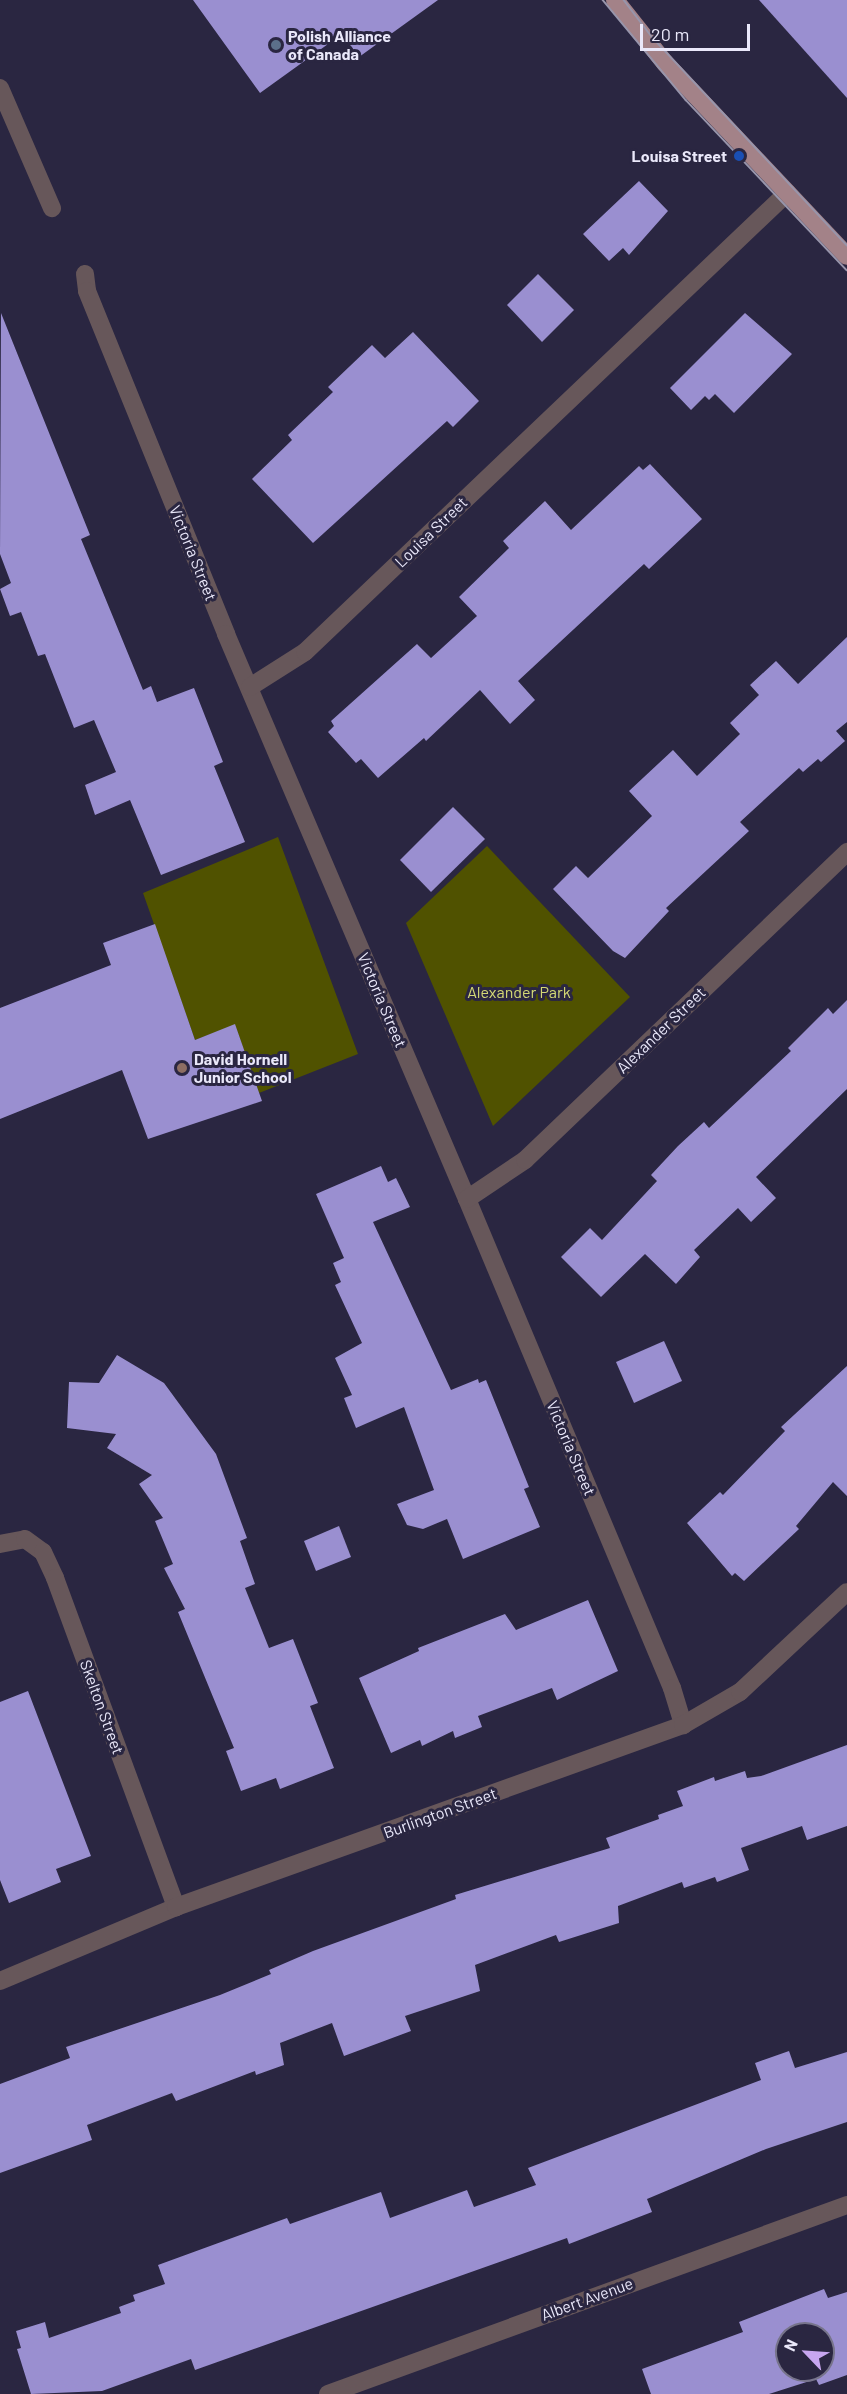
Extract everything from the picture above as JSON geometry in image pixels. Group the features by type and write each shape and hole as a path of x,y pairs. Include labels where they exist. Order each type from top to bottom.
{"main road":[{"path":"615,0 665,63 847,256"}],"street":[{"path":"0,88 52,208"},
{"name":"Louisa Street","path":"250,687 304,652 787,193"},
{"name":"Victoria Street","path":"85,274 87,291 250,687 667,1677 683,1725"},
{"name":"Alexander Street","path":"467,1199 525,1160 847,852"},
{"name":"Skelton Street","path":"0,1544 25,1539 43,1552 176,1907"},
{"name":"Burlington Street","path":"0,1981 176,1907 683,1725 740,1692 847,1592"},
{"name":"Albert Avenue","path":"328,2394 847,2205"}],"green space":[{"path":"278,837 358,1054 259,1093 235,1025 195,1040 143,893"},
{"name":"Alexander Park","path":"487,846 630,997 493,1126 406,923"}],"building":[{"name":"Polish Alliance of Canada","path":"193,0 438,0 359,57 342,34 260,93"},
{"path":"759,0 847,0 847,98"},
{"path":"639,181 668,211 629,255 623,248 609,261 583,234"},
{"path":"538,274 574,310 542,342 507,305"},
{"path":"1,313 90,535 81,539 143,690 151,686 157,702 194,688 223,762 214,766 245,842 161,875 130,800 95,815 85,785 116,772 94,720 74,728 45,654 38,656 21,612 10,616 0,589 11,583 0,554"},
{"path":"745,313 792,354 734,413 715,394 709,400 705,396 691,410 670,388"},
{"path":"413,332 479,401 453,427 447,421 313,543 252,479 292,440 288,435 333,392 328,387 372,345 385,358"},
{"path":"650,464 702,519 649,569 644,564 518,681 535,700 510,724 480,690 426,741 424,738 378,778 361,759 356,763 328,732 334,726 331,721 417,644 431,658 477,616 459,597 509,548 503,541 545,501 571,530 639,466 643,470"},
{"path":"847,637 847,722 836,731 845,741 821,762 818,759 803,772 799,768 740,822 749,831 666,908 669,911 625,958 613,951 553,889 576,866 588,878 652,816 629,791 673,750 697,776 740,734 730,723 759,695 750,685 776,661 798,684"},
{"path":"453,807 485,839 431,892 400,860"},
{"path":"155,924 195,1040 235,1024 262,1101 148,1139 122,1070 0,1119 0,1008 111,965 103,943"},
{"path":"847,1000 847,1089 756,1177 776,1198 751,1222 738,1208 694,1250 700,1257 676,1284 645,1254 601,1297 561,1257 590,1228 602,1240 657,1181 651,1175 678,1146 704,1122 709,1128 791,1051 788,1048 828,1008 833,1014"},
{"path":"381,1166 388,1182 396,1178 410,1207 373,1222 451,1390 478,1379 479,1383 486,1380 529,1487 524,1489 540,1527 463,1559 447,1519 423,1529 407,1525 397,1504 434,1490 404,1407 356,1428 344,1398 352,1395 335,1358 362,1343 335,1285 341,1282 333,1263 344,1258 316,1194"},
{"path":"664,1341 682,1381 634,1403 616,1362"},
{"path":"117,1355 164,1383 216,1454 247,1538 240,1541 255,1584 245,1588 269,1648 293,1639 318,1703 310,1706 334,1768 280,1789 276,1778 241,1791 226,1751 234,1748 178,1612 185,1609 164,1568 173,1564 155,1521 163,1518 139,1484 152,1475 107,1448 116,1434 67,1428 69,1382 99,1383"},
{"path":"847,1366 847,1496 833,1482 796,1526 799,1529 744,1581 735,1573 732,1576 687,1523 720,1492 723,1495 785,1431 781,1427"},
{"path":"339,1526 351,1557 316,1571 304,1541"},
{"path":"588,1600 618,1671 557,1700 552,1688 478,1716 482,1727 455,1738 453,1731 422,1746 420,1740 391,1753 359,1678 419,1651 418,1648 505,1614 516,1630"},
{"path":"28,1691 91,1856 56,1869 61,1882 9,1903 0,1880 0,1702"},
{"path":"847,1745 847,1826 807,1840 802,1826 741,1848 749,1870 717,1882 715,1877 684,1888 682,1882 618,1906 619,1923 559,1942 556,1935 475,1965 480,1991 405,2016 411,2031 344,2056 332,2023 280,2043 284,2065 256,2075 255,2071 176,2101 172,2093 87,2125 92,2140 0,2173 0,2084 70,2058 66,2047 220,1995 271,1974 269,1970 313,1951 456,1899 455,1895 610,1848 606,1838 659,1819 658,1815 683,1806 677,1791 714,1777 715,1781 745,1771 747,1778 761,1776"},
{"path":"789,2051 795,2068 847,2052 847,2122 766,2149 647,2199 652,2212 569,2244 567,2238 195,2370 191,2359 102,2391 31,2394 17,2349 21,2348 16,2331 45,2322 49,2338 121,2313 119,2307 135,2301 133,2295 165,2284 158,2265 287,2218 290,2224 381,2192 390,2218 467,2190 474,2207 536,2185 528,2168 761,2080 755,2063"},
{"path":"824,2289 828,2298 847,2292 847,2375 835,2379 835,2322 775,2322 775,2382 807,2382 769,2394 651,2394 642,2369 743,2332 739,2322"}],"tram line":[{"path":"603,0 686,100 847,270"},
{"path":"624,0 653,38 847,245"}],"place":[{"name":"Polish Alliance of Canada","path":"276,45"},
{"name":"Louisa Street","path":"739,156"},
{"name":"David Hornell Junior School","path":"182,1068"}]}
